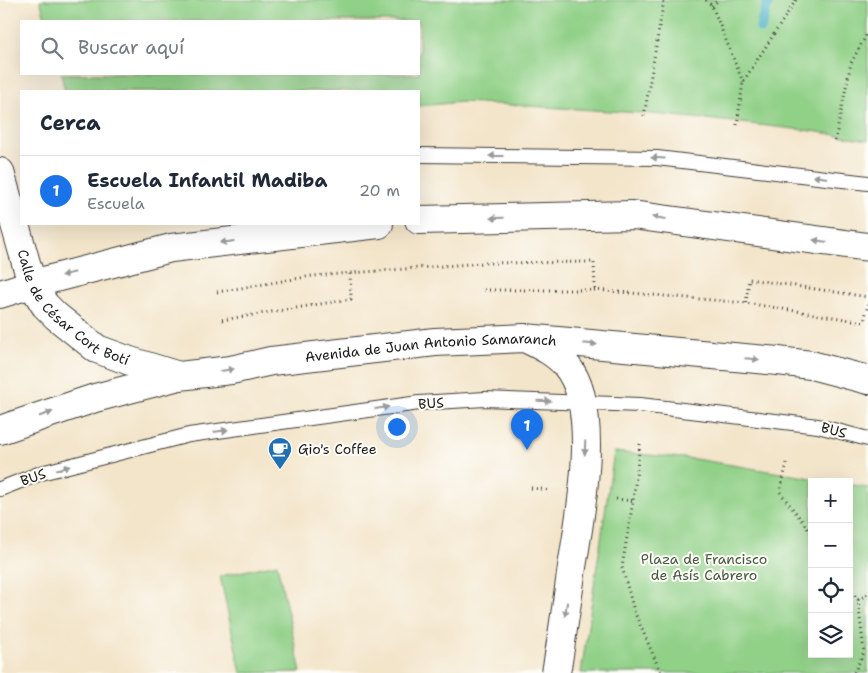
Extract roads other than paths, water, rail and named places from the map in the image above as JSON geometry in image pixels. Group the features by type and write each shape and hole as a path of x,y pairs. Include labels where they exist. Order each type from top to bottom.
{"street":[{"name":"Calle de César Cort Botí","path":"0,172 12,226 32,284 45,304 56,316 97,349 179,376"},
{"path":"420,220 632,215 868,248"},
{"path":"0,294 171,248 370,225"},
{"name":"Avenida de Juan Antonio Samaranch","path":"0,430 95,398 179,376 231,370 271,361 482,338 524,338 778,361 811,365 868,380"},
{"path":"524,338 548,350 566,366 583,403 586,439 583,495 556,673"}],"lane":[{"path":"420,155 656,158 868,183"},
{"name":"BUS","path":"0,489 41,473 189,435 419,403 485,399 640,404 818,426 868,439"}],"waterway":[{"path":"761,28 768,0"}],"place":[{"name":"Escuela Infantil Madiba","path":"527,450"},
{"name":"Gio's Coffee","path":"280,470"}],"park label":[{"name":"Plaza de Francisco de Asís Cabrero","path":"704,568"}]}
